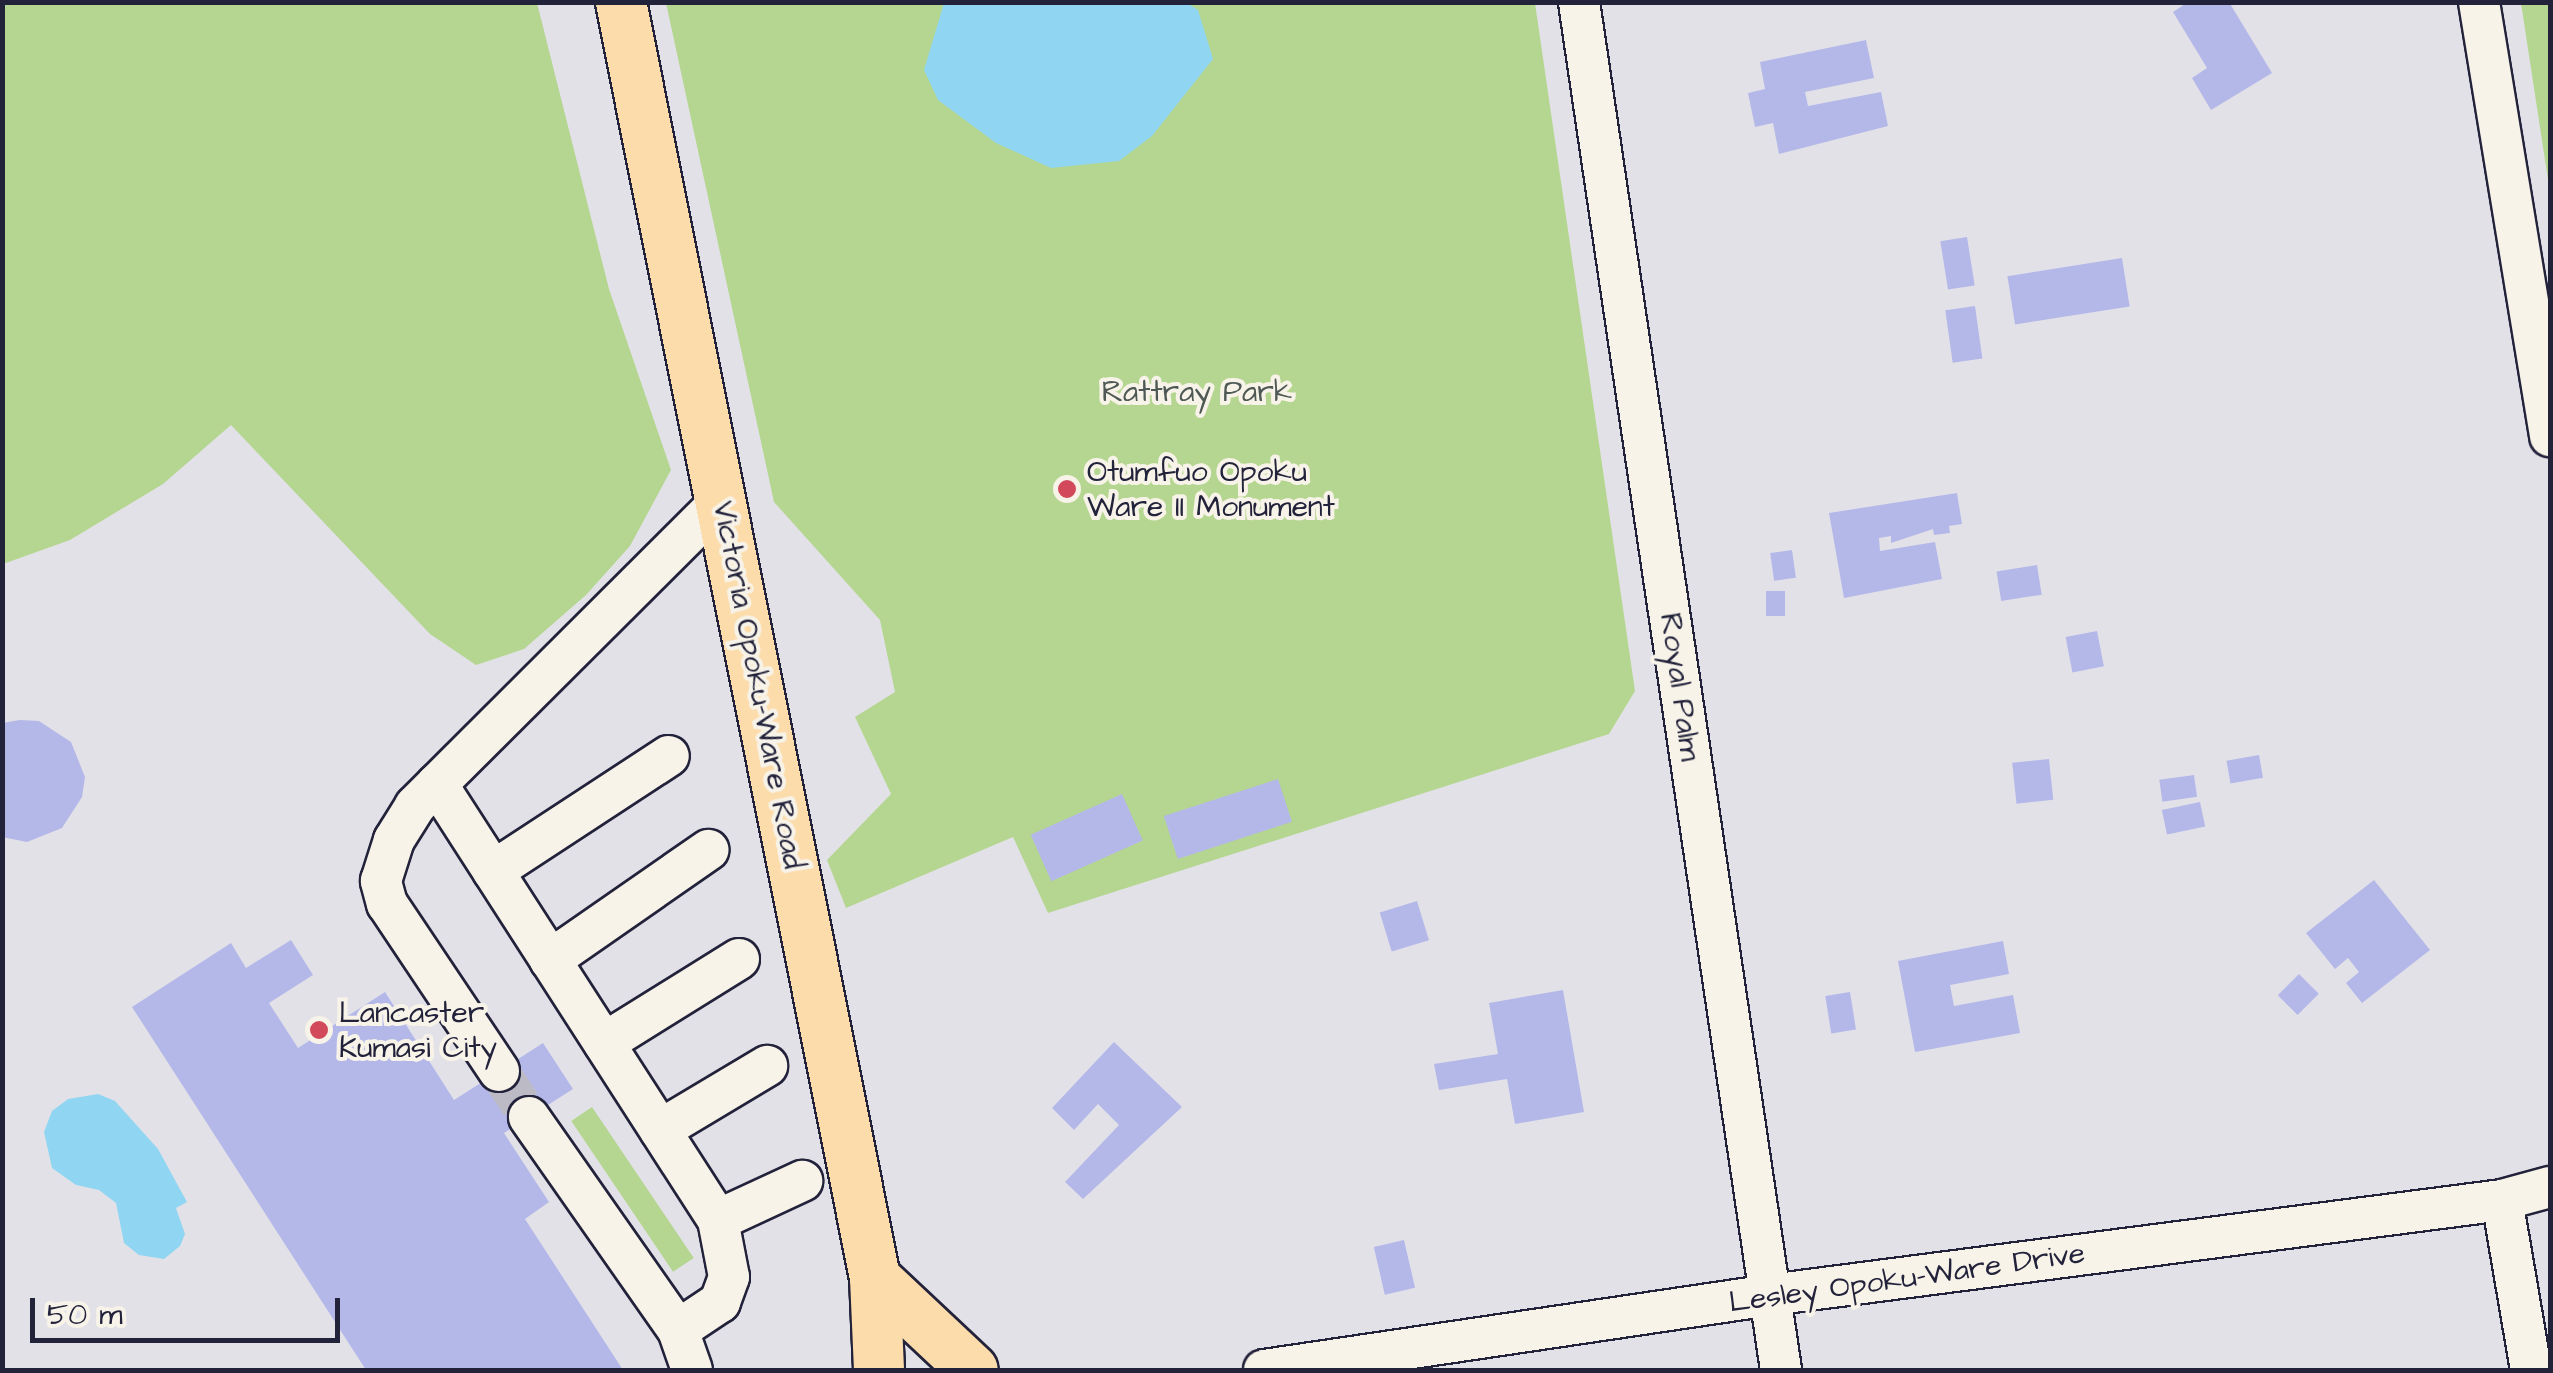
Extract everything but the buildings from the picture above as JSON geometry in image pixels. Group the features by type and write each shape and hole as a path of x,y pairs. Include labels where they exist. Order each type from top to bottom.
{"main road":[{"name":"Victoria Opoku-Ware Road","path":"622,2 875,1278 879,1370"},
{"path":"875,1278 973,1370"}],"street":[{"name":"Royal Palm","path":"1578,2 1781,1370"},
{"path":"2479,2 2550,436"},
{"path":"499,1071 387,904 380,880 394,840 437,784 722,500"},
{"path":"493,871 668,756"},
{"path":"437,784 718,1220 727,1290 678,1330"},
{"path":"550,960 708,850"},
{"path":"604,1043 739,959"},
{"path":"660,1130 767,1066"},
{"path":"530,1118 678,1330 692,1370"},
{"path":"718,1220 802,1181"},
{"name":"Lesley Opoku-Ware Drive","path":"1264,1370 1770,1295 2502,1200 2550,1187"},
{"path":"2502,1200 2531,1370"}],"green space":[{"path":"3,2 537,3 609,289 671,470 630,546 586,595 524,649 476,665 430,634 231,425 163,484 70,540 3,564"},
{"name":"Rattray Park","path":"666,3 1535,3 1635,691 1609,734 1048,913 1013,837 846,908 827,860 891,794 855,717 895,692 880,620 774,502"},
{"path":"2521,3 2550,3 2550,193"},
{"path":"592,1107 694,1258 673,1272 571,1121"}],"water":[{"path":"944,3 1187,3 1198,10 1213,59 1152,136 1119,161 1051,168 996,143 938,100 924,70"},
{"path":"98,1094 115,1101 158,1149 187,1202 176,1208 185,1234 180,1246 164,1259 139,1255 124,1243 116,1203 99,1190 76,1185 52,1168 44,1132 52,1111 68,1099"}],"tunnel":[{"path":"499,1071 529,1117"}],"place":[{"name":"Otumfuo Opoku Ware II Monument","path":"1067,489"},
{"name":"Lancaster Kumasi City","path":"319,1030"}]}
